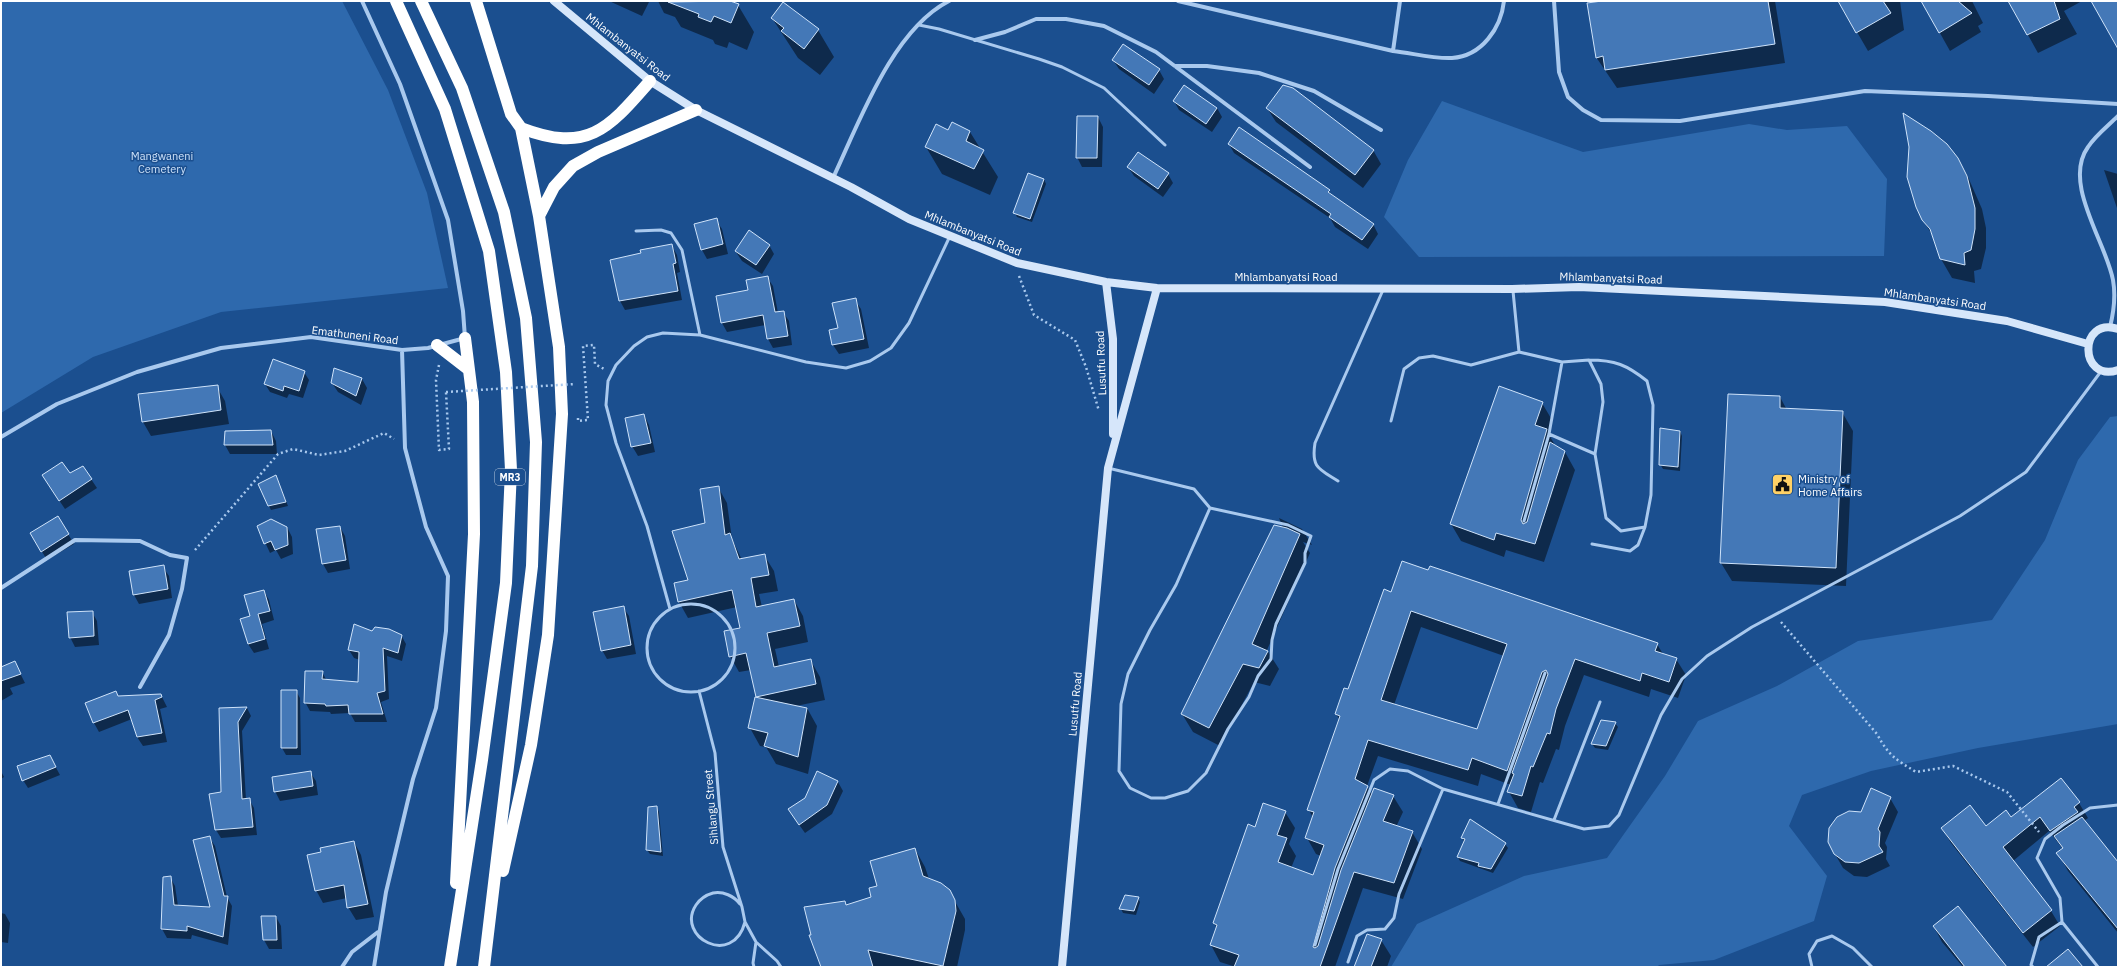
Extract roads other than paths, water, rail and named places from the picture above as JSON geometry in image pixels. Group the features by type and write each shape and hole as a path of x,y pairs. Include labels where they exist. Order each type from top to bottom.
{"highway":[{"name":"MR3","path":"396,1 445,109 490,251 506,372 511,470 506,583 482,760 452,946 450,967"},
{"name":"MR3","path":"421,1 462,88 504,212 526,318 536,442 532,566 484,967"},
{"path":"476,1 511,114 521,128 539,216 559,347 562,414 548,635 531,745 489,932"},
{"path":"521,128 553,138 577,137 600,131 618,117 650,81"},
{"path":"539,216 554,187 573,166 598,152 696,110"},
{"path":"452,946 474,534 473,402 465,338"},
{"path":"437,345 468,369"}],"main road":[{"name":"Mhlambanyatsi Road","path":"554,1 650,81 696,110 833,178 909,219 1013,261 1106,282 1157,288 1512,289 1579,287 1885,302 2007,321 2088,344"},
{"name":"Lusutfu Road","path":"1106,282 1113,339 1113,444"},
{"name":"Lusutfu Road","path":"1062,967 1108,468 1113,444 1157,288"},
{"path":"2114,328 2096,332 2088,344 2088,350 2092,363 2102,370 2118,370"}],"street":[{"path":"362,1 400,84 448,220 463,311 465,338"},
{"path":"833,178 886,67 919,25 936,8 949,1"},
{"path":"1178,1 1393,50 1452,58 1463,56 1479,49 1491,37 1502,16 1504,1"},
{"path":"1393,50 1400,1"},
{"path":"1554,1 1559,72 1568,97 1583,110 1601,120 1680,121 1865,91 1988,96 2118,104"},
{"path":"976,40 1005,32 1036,19 1066,19 1104,26 1156,52 1310,167"},
{"path":"1175,66 1207,66 1259,73 1314,91 1381,130"},
{"path":"2114,328 2116,306 2113,278 2082,194 2080,168 2088,147 2118,116"},
{"name":"Emathuneni Road","path":"1,437 57,404 137,372 221,348 311,337 402,350 437,345 465,338"},
{"path":"374,967 378,932 413,779 436,708 446,631 448,576 426,527 405,448 402,350"},
{"path":"1,588 75,540 140,541 170,555 188,558 182,589 169,634 140,687"},
{"path":"342,967 352,952 378,932"}],"lane":[{"path":"919,25 1039,58 1104,88 1165,146"},
{"path":"636,231 661,230 671,233 682,250 700,335"},
{"path":"670,609 646,526 616,443 606,405 608,381 616,365 634,346 647,337 663,333 700,335 806,362 846,368 870,361 891,348 910,322 950,236"},
{"path":"1338,481 1318,468 1313,458 1316,443 1384,288"},
{"path":"1512,289 1519,352"},
{"path":"1391,421 1404,369 1419,358 1433,356 1471,365 1519,352 1562,362 1604,360 1620,363 1647,381 1653,405 1651,495 1645,527 1638,545 1630,551 1592,544"},
{"path":"1589,360 1601,384 1603,402 1595,454 1606,518 1621,531 1645,527"},
{"path":"1524,521 1549,434 1562,362"},
{"path":"1315,945 1338,869 1374,780 1390,769 1408,771 1443,789 1584,829 1609,826 1619,815 1661,715 1682,679 1707,656 1752,627 1960,516 2026,472 2102,370"},
{"path":"1549,434 1595,454"},
{"path":"1108,468 1194,489 1210,508 1288,525 1311,536 1305,552 1305,563 1276,624 1272,640 1271,659 1258,676 1249,697 1228,729 1206,773 1188,791 1165,798 1151,798 1130,788 1119,771 1121,704 1128,674 1150,630 1176,585 1210,508"},
{"path":"682,604 696,604 710,608 721,616 730,626 735,639 735,654 731,667 724,678 712,686 699,691 687,691 670,685 656,673 650,662 648,638 653,627 660,617 670,609 682,604"},
{"path":"1498,804 1545,673"},
{"name":"Sihlangu Street","path":"699,691 715,753 723,847 742,907 745,922 756,942 777,961 781,967"},
{"path":"1554,820 1600,702"},
{"path":"1348,962 1357,936 1367,930 1385,929 1394,918 1399,894 1443,789"},
{"path":"2098,967 2062,922 2060,898 2037,858 2045,839 2090,808 2118,805"},
{"path":"742,907 730,896 714,893 703,898 694,907 692,924 700,938 715,946 724,945 738,937 745,922"},
{"path":"2033,967 2031,964 2039,937 2062,922"},
{"path":"1812,967 1809,954 1816,941 1832,936 1852,948 1872,967"},
{"path":"754,967 753,963 756,942"}],"place":[{"name":"Ministry of Home Affairs","path":"1782,485"}],"park label":[{"name":"Mangwaneni Cemetery","path":"162,162"}]}
